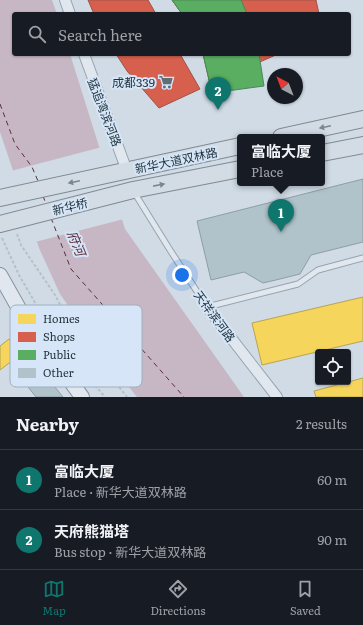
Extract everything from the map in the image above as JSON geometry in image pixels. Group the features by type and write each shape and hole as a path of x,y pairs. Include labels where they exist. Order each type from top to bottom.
{"main road":[{"path":"295,134 363,119"},
{"path":"325,152 363,145"},
{"name":"新华大道双林路","path":"120,172 237,147"},
{"name":"新华大道双林路","path":"127,192 237,170"},
{"name":"新华桥","path":"6,197 120,172"},
{"name":"新华桥","path":"10,220 127,192"}],"street":[{"path":"65,0 69,12"},
{"name":"猛追湾滨河路","path":"85,56 120,172"},
{"path":"0,275 17,305"},
{"name":"天祥滨河路","path":"207,307 277,397"},
{"path":"75,387 82,397"}],"lane":[{"name":"天祥滨河路","path":"127,192 170,250 207,307"},
{"path":"207,307 298,284 318,270 363,258"}],"path":[{"path":"10,220 21,245 60,305"},
{"path":"0,232 19,275 36,305"},
{"path":"96,387 105,397"},
{"path":"119,387 127,397"}],"water":[{"name":"府河","path":"0,0 52,0 56,12 12,12 12,56 71,56 125,229 244,397 137,397 129,387 142,387 142,305 68,305 60,294 39,248 0,132"}],"pier":[{"path":"102,147 124,219 35,242 11,171"}],"building: Homes":[{"path":"363,297 363,341 329,349 315,349 315,352 262,365 252,323"},
{"path":"9,339 10,340 10,362 0,370 0,346"},
{"path":"363,378 363,397 316,397 314,391 337,385 351,385 351,381"}],"building: Shops":[{"path":"88,0 148,0 155,12 93,12"},
{"path":"172,0 316,0 319,12 181,12"},
{"name":"成都339","path":"117,56 181,56 200,89 159,108 127,71"},
{"path":"203,56 273,56 210,84"}],"building: Public":[{"path":"172,0 241,0 246,12 181,12"},
{"path":"203,56 259,56 264,86 212,93"}],"building: Other":[{"path":"363,179 363,242 311,255 300,274 280,279 263,283 244,272 211,280 197,221"},
{"path":"28,387 55,387 63,397 36,397"}],"ferry route":[{"path":"0,104 15,144 32,167 38,181"},
{"path":"43,196 46,204"},
{"path":"51,218 71,269 103,305"},
{"path":"142,349 184,397"}],"place":[{"name":"成都339","path":"166,82"},
{"name":"天府熊猫塔","path":"218,110"},
{"name":"富临大厦","path":"281,232"}]}
